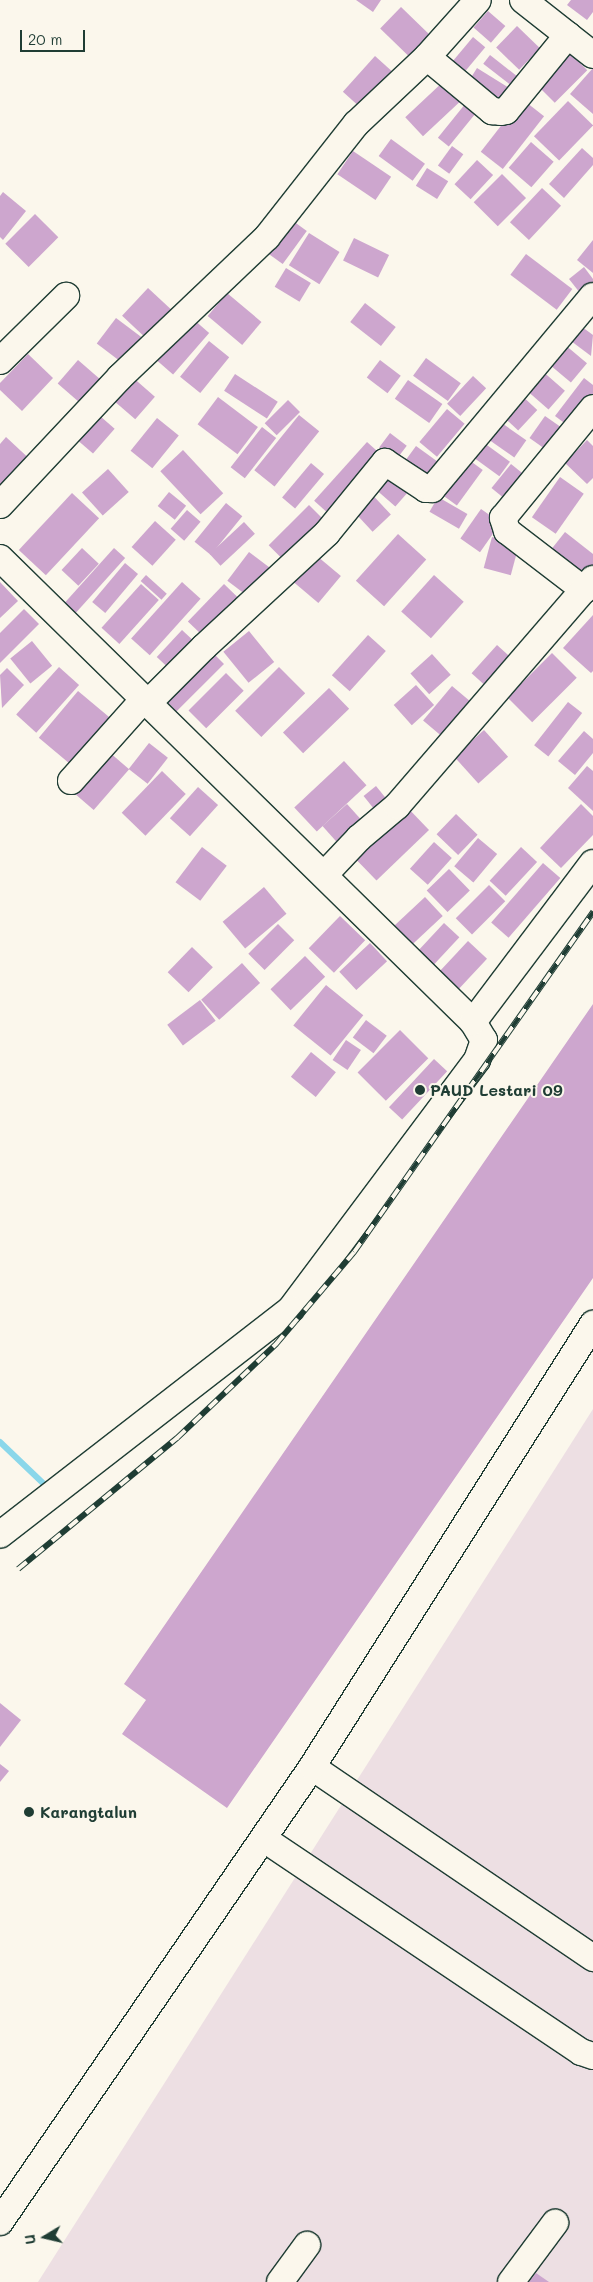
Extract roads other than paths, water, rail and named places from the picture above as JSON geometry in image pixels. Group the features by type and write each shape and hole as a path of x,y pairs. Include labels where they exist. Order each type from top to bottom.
{"street":[{"path":"0,505 120,376 267,237 356,124 427,56 478,0"},
{"path":"523,0 593,55"},
{"path":"427,56 492,111 501,112 506,111 568,35"},
{"path":"0,361 66,296"},
{"path":"71,781 146,701 327,533 385,462 426,489 432,489 593,296"},
{"path":"324,875 359,838 397,806 589,585 507,531 503,518 593,408"},
{"path":"0,558 473,1022 484,1040 477,1060 291,1309 0,1535"},
{"path":"473,1022 593,863"},
{"path":"0,2222 312,1767 593,1324"},
{"path":"312,1767 593,1958"},
{"path":"264,1839 581,2052 593,2056"},
{"path":"510,2282 555,2224"},
{"path":"280,2282 307,2245"}],"waterway":[{"path":"0,1442 46,1486"}],"railway":[{"path":"18,1569 177,1438 276,1344 354,1252 593,912"}],"place":[{"name":"PAUD Lestari 09","path":"420,1090"},
{"name":"Karangtalun","path":"29,1812"}]}
